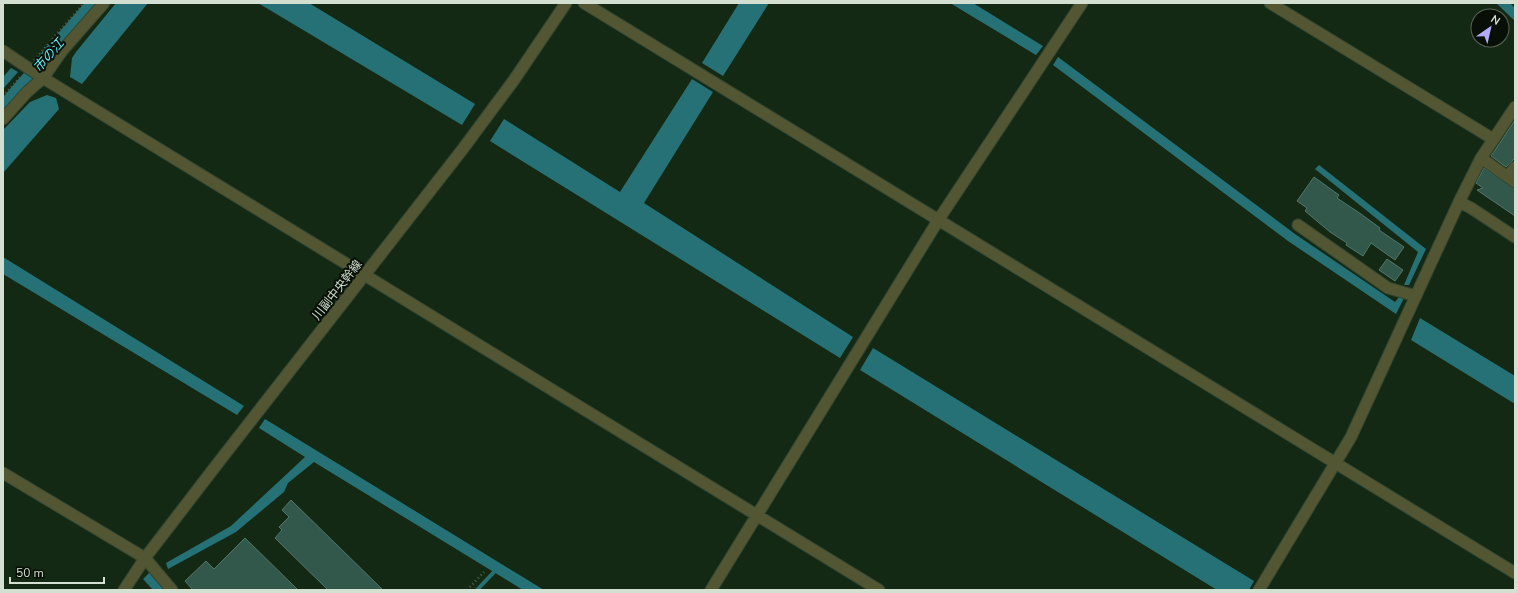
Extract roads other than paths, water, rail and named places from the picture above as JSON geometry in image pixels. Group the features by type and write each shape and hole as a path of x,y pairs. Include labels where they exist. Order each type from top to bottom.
{"street":[{"path":"3,119 27,92 43,78 62,52 104,3"},
{"name":"川副中央幹線","path":"124,590 145,558 213,469 364,276 514,80 566,3"},
{"path":"584,3 939,219 1515,574"},
{"path":"711,590 939,219 1082,3"},
{"path":"1270,3 1493,139"},
{"path":"3,51 43,78 364,276 879,590"},
{"path":"1259,590 1336,465 1351,437 1459,202 1481,158 1515,107"},
{"path":"1481,158 1511,180 1515,167"},
{"path":"1459,202 1471,208 1515,237"},
{"path":"1298,225 1388,288 1416,296"},
{"path":"3,473 145,558 172,590"}],"water":[{"path":"116,3 148,3 82,84 70,77 72,58"},
{"path":"258,3 309,3 475,104 462,125"},
{"path":"739,3 769,3 723,76 702,63"},
{"path":"950,3 973,3 1043,46 1036,55"},
{"path":"1496,3 1510,3 1515,8 1515,21 1510,16 1510,8 1501,8"},
{"path":"1058,57 1295,234 1395,302 1400,296 1404,298 1396,314 1288,241 1053,65"},
{"path":"11,68 18,72 3,89 3,77"},
{"path":"692,79 713,92 644,203 853,337 840,358 490,141 504,119 620,192"},
{"path":"47,95 56,98 59,109 3,173 3,130 30,102"},
{"path":"1319,165 1426,249 1409,285 1404,285 1418,252 1315,169"},
{"path":"3,257 244,406 237,415 3,274"},
{"path":"1420,318 1515,376 1515,404 1411,340"},
{"path":"873,348 1254,581 1249,590 1217,590 860,370"},
{"path":"265,419 544,590 523,590 314,462 288,483 284,492 236,532 168,569 166,563 231,526 305,457 259,428"},
{"path":"150,572 166,590 153,590 143,579"}],"waterway":[{"name":"市の江","path":"3,107 93,3"},
{"path":"477,590 494,572"}]}
